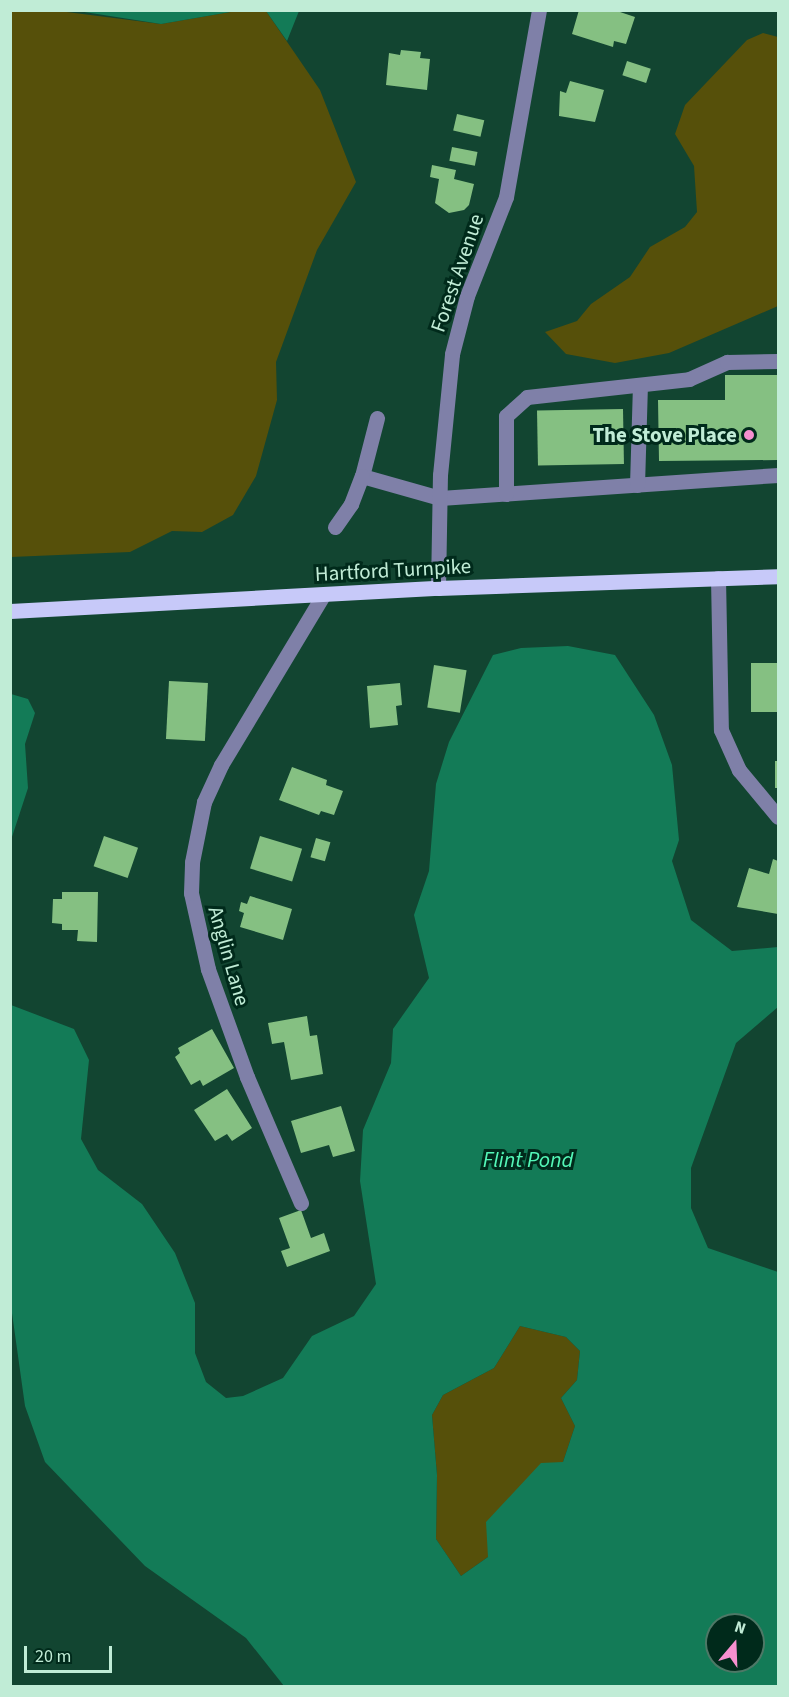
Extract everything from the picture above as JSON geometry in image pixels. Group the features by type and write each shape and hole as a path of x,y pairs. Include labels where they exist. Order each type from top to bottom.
{"main road":[{"name":"Hartford Turnpike","path":"10,611 438,588 778,576"}],"street":[{"name":"Forest Avenue","path":"438,588 444,418 458,323 506,197 539,10"},
{"path":"506,494 506,416 527,397 689,380 727,362 778,361"},
{"path":"637,485 640,386"},
{"path":"335,527 351,504 362,476 377,418"},
{"path":"362,476 440,498 778,476"},
{"path":"718,579 721,730 739,770 778,817"},
{"name":"Anglin Lane","path":"301,1203 247,1077 205,960 191,893 192,862 204,802 221,765 323,595"}],"shaded area":[{"path":"11,11 59,11 161,24 236,11 266,11 320,90 356,182 317,250 276,362 277,400 256,476 233,515 202,532 172,531 130,552 11,557"},
{"path":"763,33 778,37 778,306 669,353 615,363 566,354 545,332 577,321 591,304 630,277 650,247 685,227 697,212 694,166 675,134 685,105 747,40"},
{"path":"520,1326 566,1337 580,1351 577,1380 561,1398 575,1426 563,1462 488,1557 461,1576 436,1539 437,1475 432,1415 443,1395 494,1368"}],"water":[{"path":"78,11 236,11 161,24"},
{"path":"266,11 299,11 287,41"},
{"name":"Flint Pond","path":"568,646 615,655 654,715 672,765 679,840 672,861 691,920 732,951 778,947 778,1007 736,1043 691,1168 691,1208 708,1248 778,1272 778,1686 284,1686 246,1638 145,1566 45,1462 25,1406 11,1306 11,1005 74,1029 89,1060 81,1139 98,1170 142,1204 175,1253 195,1303 195,1353 206,1382 226,1398 243,1396 283,1378 312,1336 354,1316 376,1284 360,1181 363,1130 391,1063 393,1029 429,978 414,915 429,871 436,784 449,742 493,655 521,648","holes":["520,1326 566,1337 580,1351 577,1380 561,1398 575,1426 563,1462 541,1463 486,1522 488,1557 461,1576 436,1539 437,1475 432,1415 443,1395 494,1368"]},
{"path":"11,694 28,699 35,713 25,744 28,788 11,840"}],"building":[{"path":"579,10 614,10 635,17 626,44 614,41 613,47 572,34"},
{"path":"401,50 421,52 420,58 430,59 427,90 386,85 389,53 400,55"},
{"path":"627,61 651,69 646,83 622,75"},
{"path":"570,81 604,90 595,122 559,116 560,91 566,93"},
{"path":"457,114 484,120 480,137 453,131"},
{"path":"452,147 478,152 475,166 449,161"},
{"path":"432,165 456,170 454,179 474,184 469,205 464,210 449,213 435,203 439,179 430,177"},
{"path":"725,375 778,375 778,460 659,461 658,400 725,400"},
{"path":"623,409 624,464 538,465 537,411"},
{"path":"751,663 778,663 778,712 751,712"},
{"path":"434,665 467,670 460,713 427,707"},
{"path":"169,681 208,683 205,741 166,739"},
{"path":"400,683 402,705 396,706 398,725 370,728 367,686"},
{"path":"775,761 778,761 778,788 775,788"},
{"path":"292,767 327,780 326,785 343,791 334,815 321,811 319,815 279,800"},
{"path":"104,836 138,848 128,878 94,866"},
{"path":"260,836 302,849 292,881 250,869"},
{"path":"316,838 330,842 325,861 310,857"},
{"path":"773,859 778,861 778,914 737,907 749,868 769,874"},
{"path":"62,892 98,892 97,942 77,941 78,930 62,930 62,924 52,923 53,899 62,899"},
{"path":"250,896 292,909 283,940 240,927 244,913 239,911 241,902 247,904"},
{"path":"307,1016 310,1036 317,1035 323,1074 291,1080 284,1042 272,1044 268,1023"},
{"path":"212,1029 234,1068 203,1086 200,1080 191,1085 175,1057 180,1053 178,1048"},
{"path":"227,1089 252,1128 232,1141 227,1134 215,1141 194,1110"},
{"path":"341,1106 355,1151 333,1157 329,1145 301,1153 291,1121"},
{"path":"301,1210 311,1238 324,1233 330,1251 287,1267 281,1251 290,1248 279,1218"}],"place":[{"name":"The Stove Place","path":"749,435"}]}
